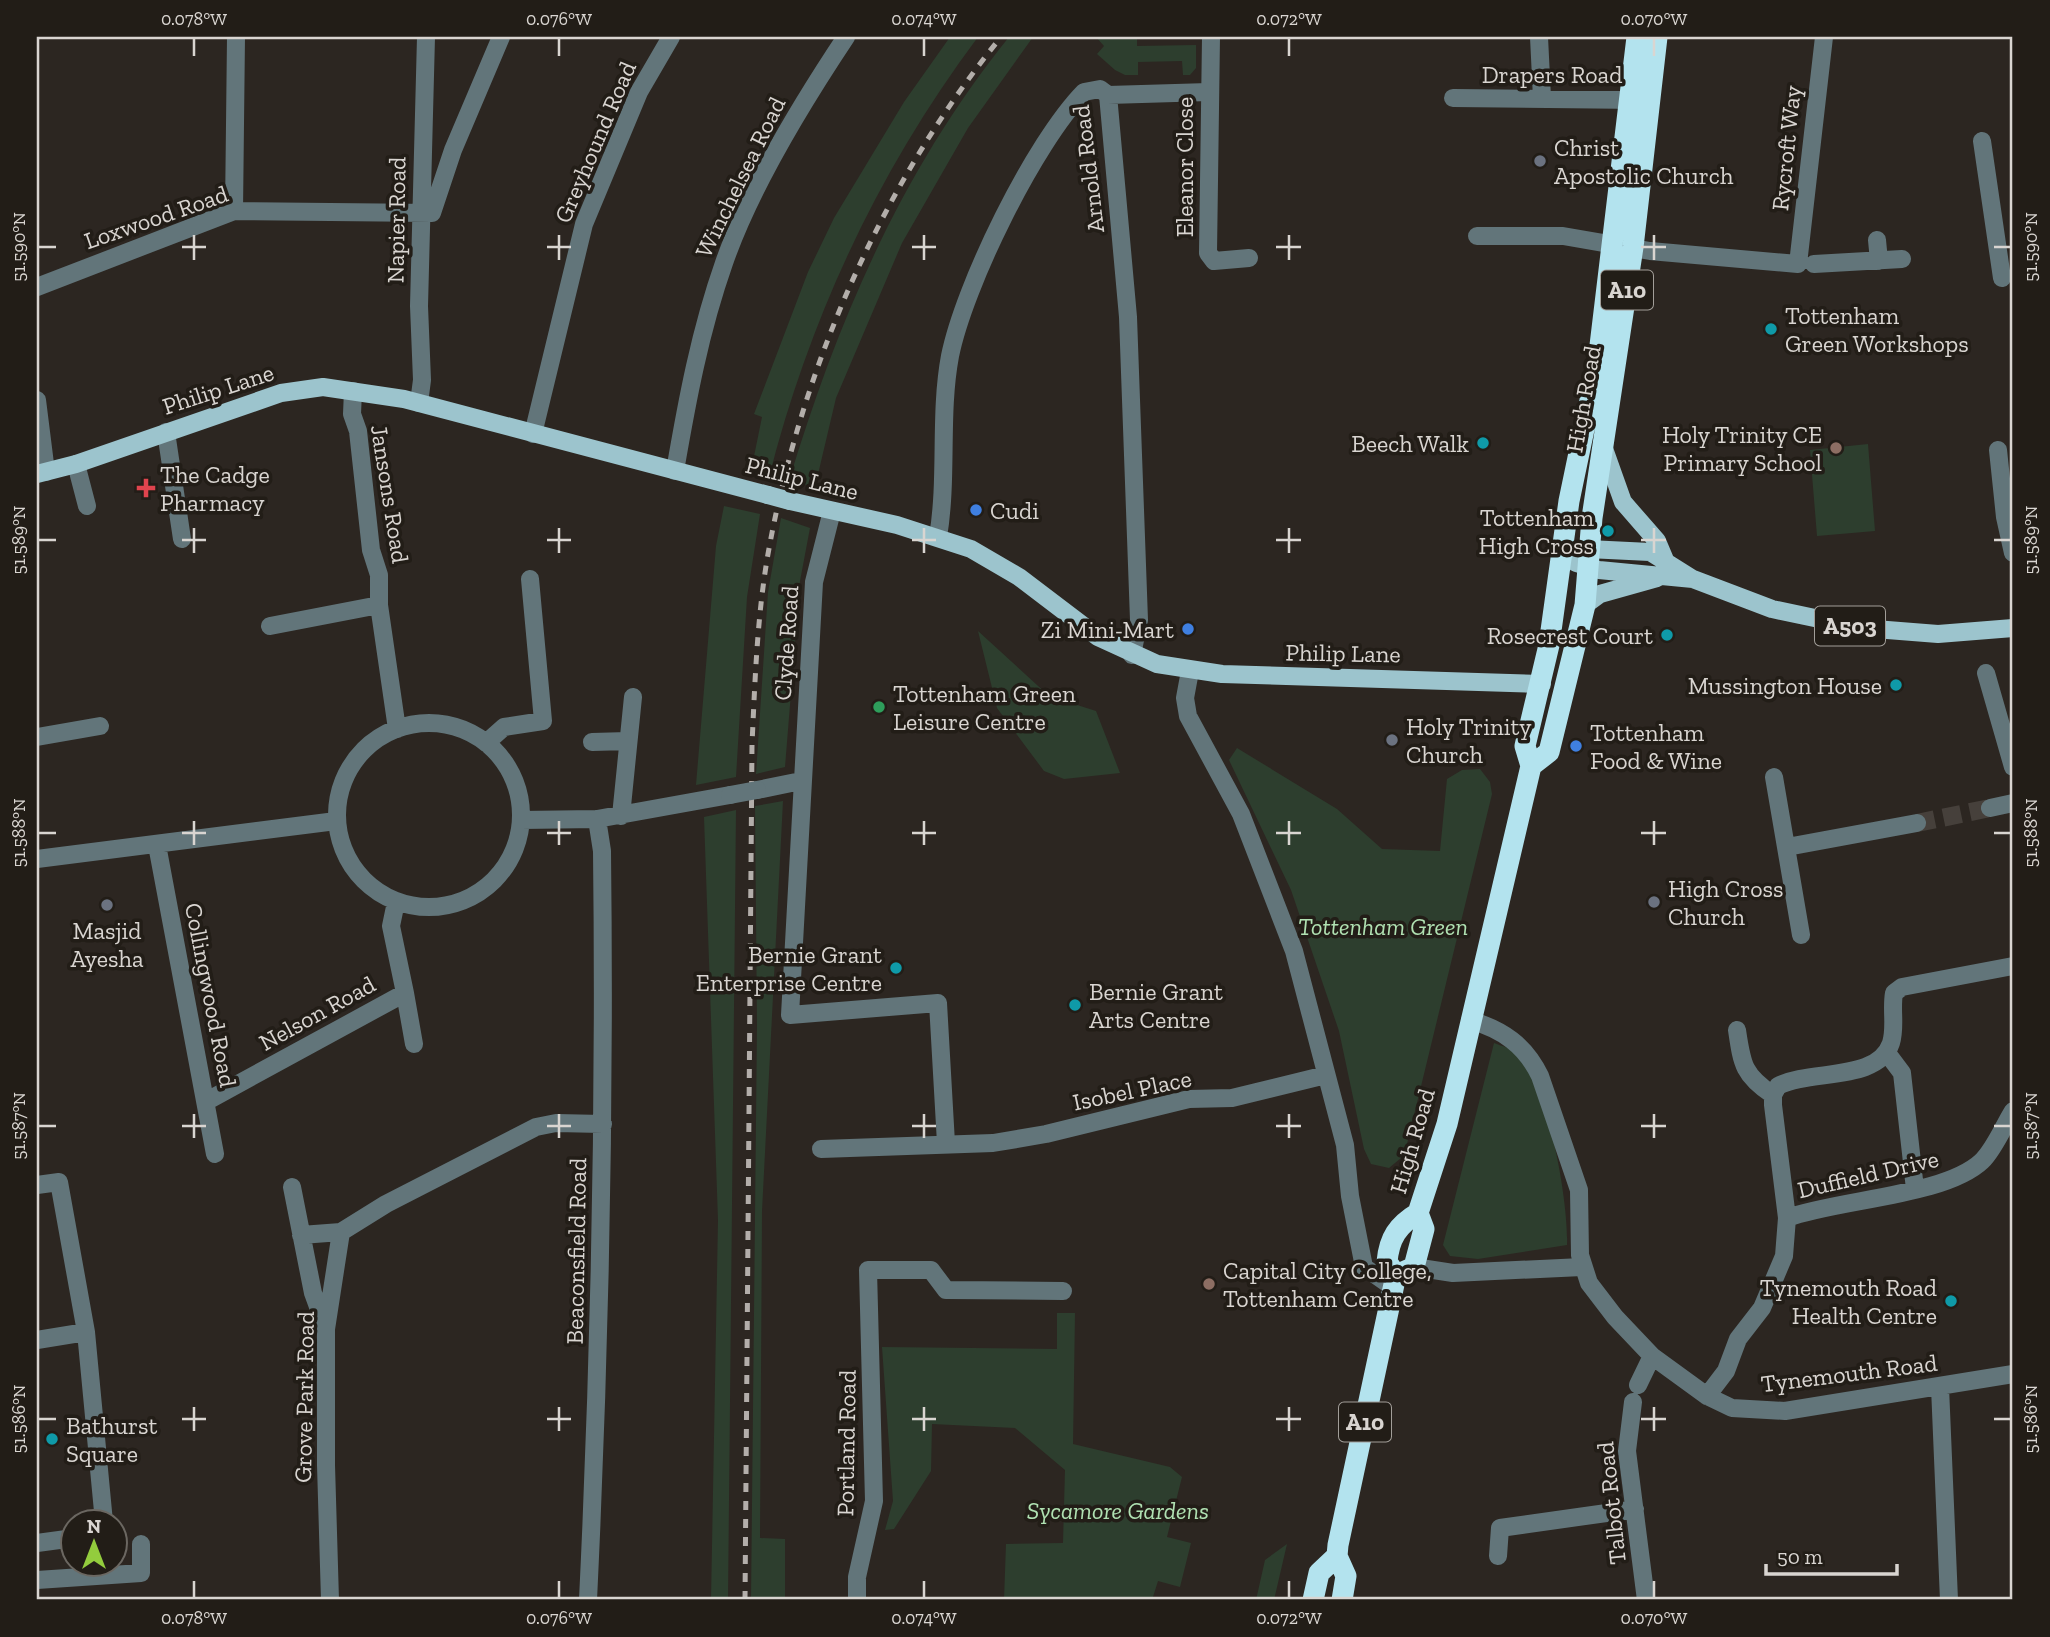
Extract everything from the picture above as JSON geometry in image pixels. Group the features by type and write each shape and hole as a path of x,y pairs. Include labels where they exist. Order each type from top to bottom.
{"highway":[{"name":"High Road","path":"1637,37 1641,100"},
{"name":"High Road","path":"1531,766 1549,752 1585,605 1641,100 1657,37"},
{"name":"High Road","path":"1342,1600 1346,1576 1337,1556 1401,1277 1424,1229 1418,1213 1447,1124 1531,766 1525,746 1542,684 1561,556 1598,362 1624,246"},
{"path":"1542,684 1567,684"},
{"name":"A10","path":"1401,1277 1387,1262 1392,1239 1401,1223 1418,1213"},
{"name":"A10","path":"1313,1600 1319,1573 1337,1556"}],"main road":[{"name":"Philip Lane","path":"41,473 76,464 281,393 306,388 353,391 419,403 755,492 938,537 989,558 1098,637 1132,655 1190,671 1542,684"},
{"name":"A503","path":"1602,443 1623,502 1657,541 1665,560 1693,579 1772,609 1862,628 1938,634 2013,628"},
{"path":"1561,556 1589,559 1650,552 1665,560"},
{"name":"A503","path":"1589,559 1657,578 1693,579"},
{"name":"A503","path":"1585,605 1600,594 1657,578"}],"street":[{"path":"234,211 236,37"},
{"name":"Napier Road","path":"419,403 422,380 421,215 426,37"},
{"path":"421,215 432,213 453,150 501,37"},
{"name":"Greyhound Road","path":"533,434 584,224 639,92 671,37"},
{"name":"Winchelsea Road","path":"675,471 698,348 724,261 804,101 846,37"},
{"name":"Eleanor Close","path":"1211,37 1208,253 1214,261 1249,258"},
{"path":"1539,37 1542,98"},
{"name":"Rycroft Way","path":"1806,264 1824,37"},
{"name":"Arnold Road","path":"938,537 944,487 947,391 957,332 1010,205 1040,153 1084,92 1100,89 1108,94 1128,317 1139,620 1132,655"},
{"path":"1108,94 1209,92"},
{"name":"Drapers Road","path":"1453,98 1641,100"},
{"path":"1982,141 2005,267"},
{"path":"422,146 453,150"},
{"name":"Loxwood Road","path":"37,287 234,211 421,215"},
{"path":"1477,236 1563,236 1624,246 1806,264 1902,258"},
{"path":"1877,240 1879,261"},
{"name":"Jansons Road","path":"353,391 352,414 358,431 371,550 379,575 379,605 397,729"},
{"path":"37,400 41,473"},
{"path":"166,432 182,538"},
{"path":"1998,450 2005,517 2013,554"},
{"path":"76,464 87,506"},
{"name":"Clyde Road","path":"832,511 814,582 790,1015 938,1003 946,1143"},
{"path":"486,743 504,727 543,721 530,579"},
{"path":"270,626 379,605"},
{"path":"1190,671 1185,698 1188,716 1218,768 1264,868 1294,951 1345,1145 1350,1196 1364,1266 1401,1277 1582,1267 1579,1190 1540,1076 1534,1064 1506,1034 1470,1020"},
{"path":"1986,673 2013,767"},
{"path":"621,816 633,697"},
{"path":"423,723 461,729 486,743 500,756 515,781 522,820 512,856 495,880 463,901 435,908 396,902 371,888 351,866 339,840 336,821 339,792 351,766 370,744 397,729 423,723"},
{"path":"37,737 100,726"},
{"path":"592,742 628,741"},
{"path":"1774,777 1801,935"},
{"path":"522,820 621,816 801,781"},
{"path":"1990,808 2013,803"},
{"name":"Beaconsfield Road","path":"587,1600 597,1397 603,1124 602,851 597,819"},
{"path":"37,859 336,821"},
{"path":"1787,847 1917,823"},
{"name":"Collingwood Road","path":"157,845 215,1154"},
{"name":"Nelson Road","path":"207,1101 405,993 391,926 396,902"},
{"path":"1707,1396 1726,1371 1738,1339 1762,1308 1784,1256 1787,1218 1773,1095 1778,1086 1788,1081 1871,1067 1887,1053 1893,1033 1894,993 1902,987 2013,966"},
{"path":"405,993 414,1044"},
{"path":"1737,1030 1744,1070 1756,1084 1773,1095"},
{"path":"1887,1053 1902,1073 1915,1189"},
{"name":"Isobel Place","path":"821,1149 993,1143 1046,1135 1189,1099 1232,1098 1326,1075"},
{"name":"Duffield Drive","path":"1787,1218 1830,1204 1915,1189 1958,1178 1982,1160 2011,1114"},
{"path":"301,1235 341,1232 386,1204 536,1127 556,1123 603,1124"},
{"path":"37,1185 59,1182 86,1332 103,1508"},
{"path":"292,1187 313,1293 326,1329"},
{"name":"Grove Park Road","path":"330,1600 326,1329 341,1232"},
{"name":"Tynemouth Road","path":"1582,1267 1600,1300 1652,1356 1707,1396 1732,1408 1786,1411 2013,1374"},
{"name":"Portland Road","path":"857,1600 858,1577 874,1501 868,1270 931,1270 946,1290 1063,1291"},
{"path":"37,1340 86,1332"},
{"name":"Talbot Road","path":"1646,1600 1627,1451 1636,1394 1652,1356"},
{"path":"1940,1387 1949,1600"},
{"path":"1498,1556 1500,1528 1635,1509"},
{"path":"37,1543 60,1540"},
{"path":"37,1580 141,1573 141,1544"}],"green space":[{"path":"950,37 978,37 909,139 852,246 805,359 769,477 751,471 762,417 754,414 808,272 834,218 904,102"},
{"path":"1009,37 1033,37 968,128 902,243 836,398 815,487 789,481 829,363 877,248 937,139 971,87"},
{"path":"1096,37 1137,37 1137,46 1196,45 1196,68 1190,75 1183,75 1182,61 1138,62 1138,75 1125,75 1097,54 1104,46"},
{"path":"1868,444 1875,531 1817,536 1810,450"},
{"path":"724,506 760,514 747,597 736,777 696,785 716,546"},
{"path":"781,518 810,528 800,581 785,767 756,774 768,592"},
{"path":"978,631 1049,696 1096,711 1120,773 1064,779 1044,771 997,708"},
{"name":"Tottenham Green","path":"1237,748 1337,809 1382,849 1440,851 1447,779 1462,770 1480,769 1490,782 1492,794 1407,1144 1401,1158 1389,1168 1371,1164 1364,1149 1339,1031 1291,890 1229,760"},
{"path":"783,801 762,1211 760,1538 785,1539 785,1600 751,1600 757,1025 755,806"},
{"path":"736,810 728,1600 711,1600 718,1220 704,817"},
{"path":"1494,1043 1518,1054 1529,1069 1539,1091 1560,1174 1567,1245 1478,1259 1450,1256 1443,1245"},
{"name":"Sycamore Gardens","path":"1057,1313 1075,1313 1073,1444 1170,1467 1182,1477 1167,1537 1191,1543 1180,1587 1158,1581 1152,1600 1004,1600 1006,1544 1063,1543 1065,1470 1015,1428 932,1424 931,1471 894,1529 885,1530 893,1501 882,1347 1057,1349"},
{"path":"1287,1544 1274,1600 1256,1600 1265,1560"}],"tunnel":[{"path":"1917,823 1990,808"}],"railway":[{"path":"745,1600 752,744 755,673 764,578 783,485 802,416 852,281 919,153 958,94 1001,37"}],"place":[{"name":"Christ Apostolic Church","path":"1540,161"},
{"name":"Tottenham Green Workshops","path":"1771,329"},
{"name":"Beech Walk","path":"1483,443"},
{"name":"Holy Trinity CE Primary School","path":"1836,448"},
{"name":"The Cadge Pharmacy","path":"146,488"},
{"name":"Cudi","path":"976,510"},
{"name":"Tottenham High Cross","path":"1608,531"},
{"name":"Zi Mini-Mart","path":"1188,629"},
{"name":"Rosecrest Court","path":"1667,635"},
{"name":"Mussington House","path":"1896,685"},
{"name":"Tottenham Green Leisure Centre","path":"879,707"},
{"name":"Holy Trinity Church","path":"1392,740"},
{"name":"Tottenham Food & Wine","path":"1576,746"},
{"name":"High Cross Church","path":"1654,902"},
{"name":"Masjid Ayesha","path":"107,905"},
{"name":"Bernie Grant Enterprise Centre","path":"896,968"},
{"name":"Bernie Grant Arts Centre","path":"1075,1005"},
{"name":"Capital City College, Tottenham Centre","path":"1209,1284"},
{"name":"Tynemouth Road Health Centre","path":"1951,1301"},
{"name":"Bathurst Square","path":"52,1439"}]}
